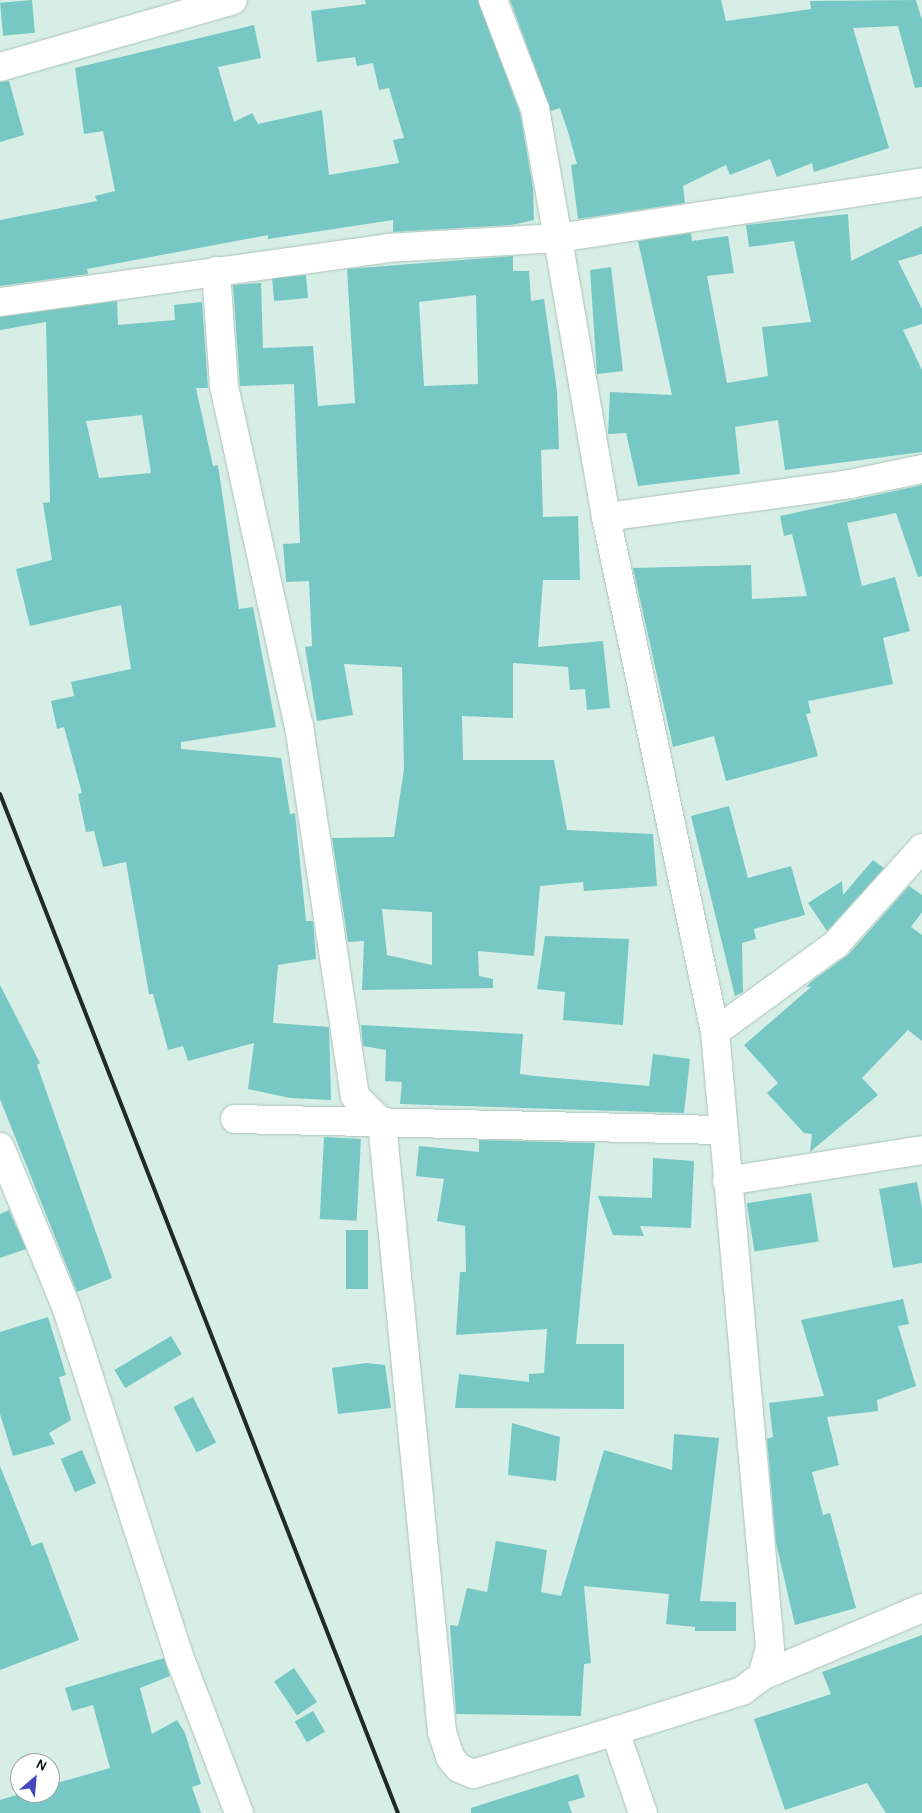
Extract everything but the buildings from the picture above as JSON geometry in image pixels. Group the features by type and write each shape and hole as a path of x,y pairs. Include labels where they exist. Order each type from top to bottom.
{"street":[{"path":"0,67 233,0"},
{"path":"493,0 535,109 606,517 715,1032 770,1648 762,1676"},
{"path":"0,302 387,248 558,238 922,182"},
{"path":"216,271 224,386 300,726 355,1096 382,1122 442,1732 450,1758 459,1768 473,1774 742,1691 762,1676 922,1608"},
{"path":"606,517 850,484 922,469"},
{"path":"715,1032 836,944 922,848"},
{"path":"235,1119 723,1130"},
{"path":"0,1147 66,1306 181,1661 239,1813"},
{"path":"727,1181 922,1150"},
{"path":"615,1731 643,1813"}],"railway":[{"path":"0,794 398,1813"}]}
